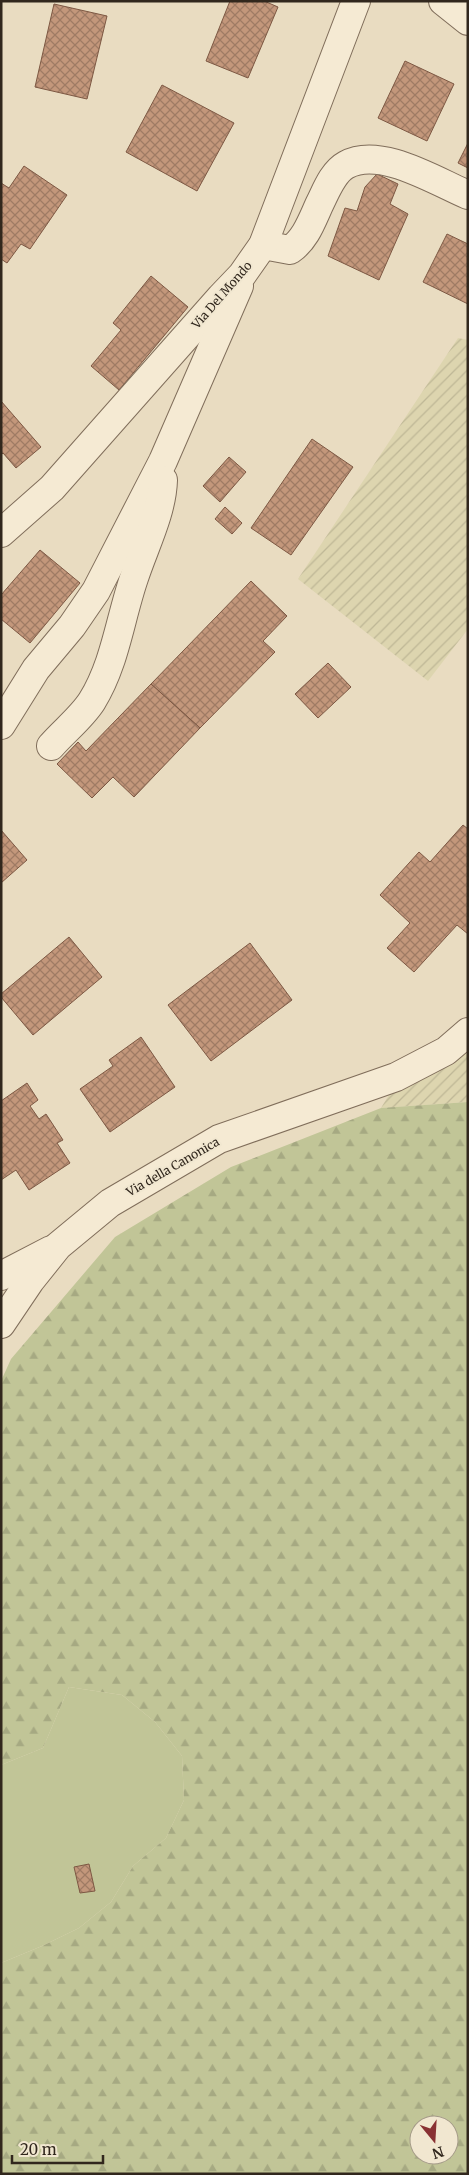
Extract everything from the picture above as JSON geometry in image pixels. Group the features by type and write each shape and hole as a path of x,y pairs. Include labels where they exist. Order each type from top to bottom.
{"street":[{"name":"Via Del Mondo","path":"1,533 52,488 242,275 263,245 356,1"},
{"path":"443,1 468,21"},
{"path":"263,245 290,250 301,243 330,182 344,166 364,158 387,160 468,195"},
{"path":"1,725 36,669 72,626 96,591 163,461 232,304 242,275"},
{"path":"51,746 92,702 108,667 163,488 163,461"},
{"name":"Via della Canonica","path":"1,1324 30,1281 58,1246 110,1203 219,1139 396,1077 446,1051 468,1032"},
{"path":"3,1274 58,1246"}],"shaded area":[{"path":"458,338 468,340 468,629 428,681 298,579"},
{"path":"468,1039 468,1102 381,1108 396,1083"}],"green space":[{"path":"468,1102 468,2174 1,2174 1,1963 79,1928 111,1902 133,1866 166,1838 184,1800 182,1756 155,1722 122,1695 69,1687 43,1748 1,1765 1,1381 11,1359 115,1237 231,1167 381,1108"},
{"path":"69,1687 122,1695 155,1722 182,1756 184,1800 166,1838 133,1866 111,1902 79,1928 1,1963 1,1765 43,1748"}],"building":[{"path":"230,1 264,1 278,7 248,78 206,61"},
{"path":"54,4 107,16 87,99 35,87"},
{"path":"405,61 454,84 427,141 378,118"},
{"path":"162,85 234,123 197,191 126,152"},
{"path":"468,143 468,168 458,163"},
{"path":"24,166 67,195 30,249 21,244 7,263 1,259 1,183 9,188"},
{"path":"377,174 398,184 390,204 408,214 379,280 328,256 345,208 357,211 365,187"},
{"path":"447,234 468,244 468,304 423,282"},
{"path":"151,276 188,307 119,390 91,366 121,330 113,323"},
{"path":"1,401 41,447 16,468 3,453 1,455"},
{"path":"312,439 353,467 291,555 251,528"},
{"path":"229,457 246,472 220,502 203,486"},
{"path":"225,507 242,523 232,534 215,519"},
{"path":"40,550 80,583 30,643 1,619 1,595"},
{"path":"251,581 287,616 263,641 275,652 200,728 151,684"},
{"path":"328,663 351,687 318,718 295,694"},
{"path":"151,684 200,728 134,797 113,777 92,798 57,764 78,742 86,751"},
{"path":"463,825 468,829 468,934 457,925 414,972 387,948 410,923 380,895 419,852 430,862"},
{"path":"1,830 27,860 1,883"},
{"path":"69,937 102,977 33,1035 1,997 1,994"},
{"path":"250,943 292,1000 211,1061 168,1005"},
{"path":"141,1037 175,1087 110,1132 80,1089 113,1066 109,1060"},
{"path":"27,1083 38,1100 30,1106 39,1119 46,1114 63,1140 57,1143 70,1163 29,1190 16,1170 1,1180 1,1101"},
{"path":"89,1864 95,1891 80,1893 74,1867"}]}
